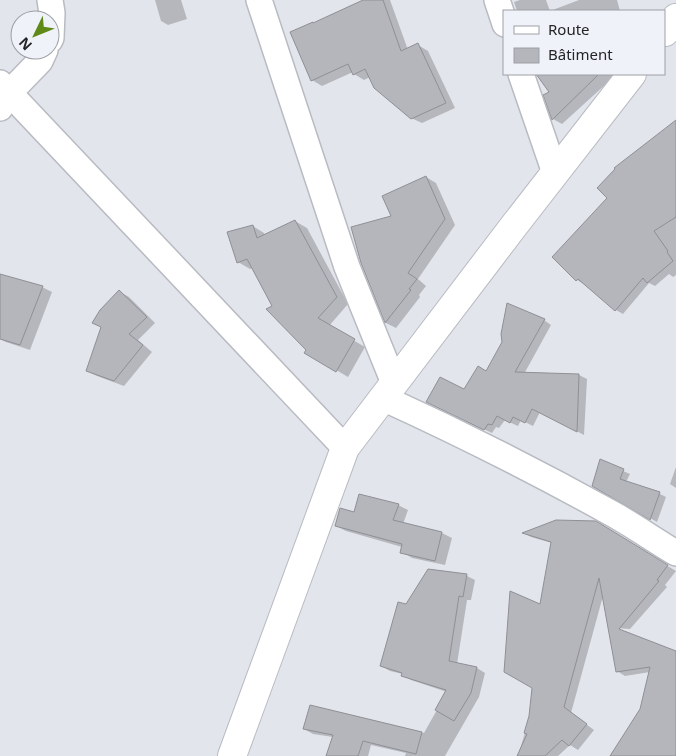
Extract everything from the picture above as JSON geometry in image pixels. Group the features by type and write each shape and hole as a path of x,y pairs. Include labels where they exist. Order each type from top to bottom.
{"street":[{"path":"259,0 388,391 437,423 613,514 676,553"},
{"path":"497,0 503,18"},
{"path":"666,31 676,18"},
{"path":"41,60 3,95 345,448"},
{"path":"522,75 555,173"},
{"path":"232,756 345,448 631,75"}],"building":[{"path":"363,0 383,0 401,51 418,43 446,103 411,119 374,88 365,69 353,75 348,64 311,81 290,32"},
{"path":"537,75 598,75 552,120 543,95 549,92"},
{"path":"676,120 676,217 654,231 673,261 647,283 643,278 615,311 578,279 576,281 552,257 607,198 597,188 614,168"},
{"path":"426,176 445,219 408,273 417,279 409,289 411,290 385,323 361,263 351,227 391,216 382,196"},
{"path":"295,220 337,297 318,318 355,339 336,372 304,353 306,350 266,309 272,306 247,259 237,263 227,232 253,225 257,238"},
{"path":"0,274 43,286 20,345 0,339"},
{"path":"119,290 147,317 129,334 143,345 114,381 86,371 101,327 92,323 100,310"},
{"path":"507,303 545,319 515,372 579,374 577,432 532,409 525,423 513,417 510,423 497,416 492,425 488,424 484,430 426,402 440,377 464,389 478,366 486,371 502,342 501,334"},
{"path":"600,459 624,469 620,479 660,492 650,520 592,486"},
{"path":"359,494 399,504 393,520 442,532 435,561 400,553 402,544 335,526 340,508 354,512"},
{"path":"556,520 596,521 668,565 657,580 659,581 619,629 676,651 676,756 610,756 640,709 650,667 616,672 599,578 564,707 587,724 569,746 562,740 545,756 517,756 527,734 524,733 529,716 532,688 504,672 510,591 540,604 551,542 522,533"},
{"path":"428,569 467,574 463,597 459,596 449,661 477,667 471,693 454,721 435,710 446,690 401,676 402,673 380,666 398,602 406,604"},
{"path":"310,705 422,732 416,754 363,741 358,756 326,756 333,735 303,729"}]}
